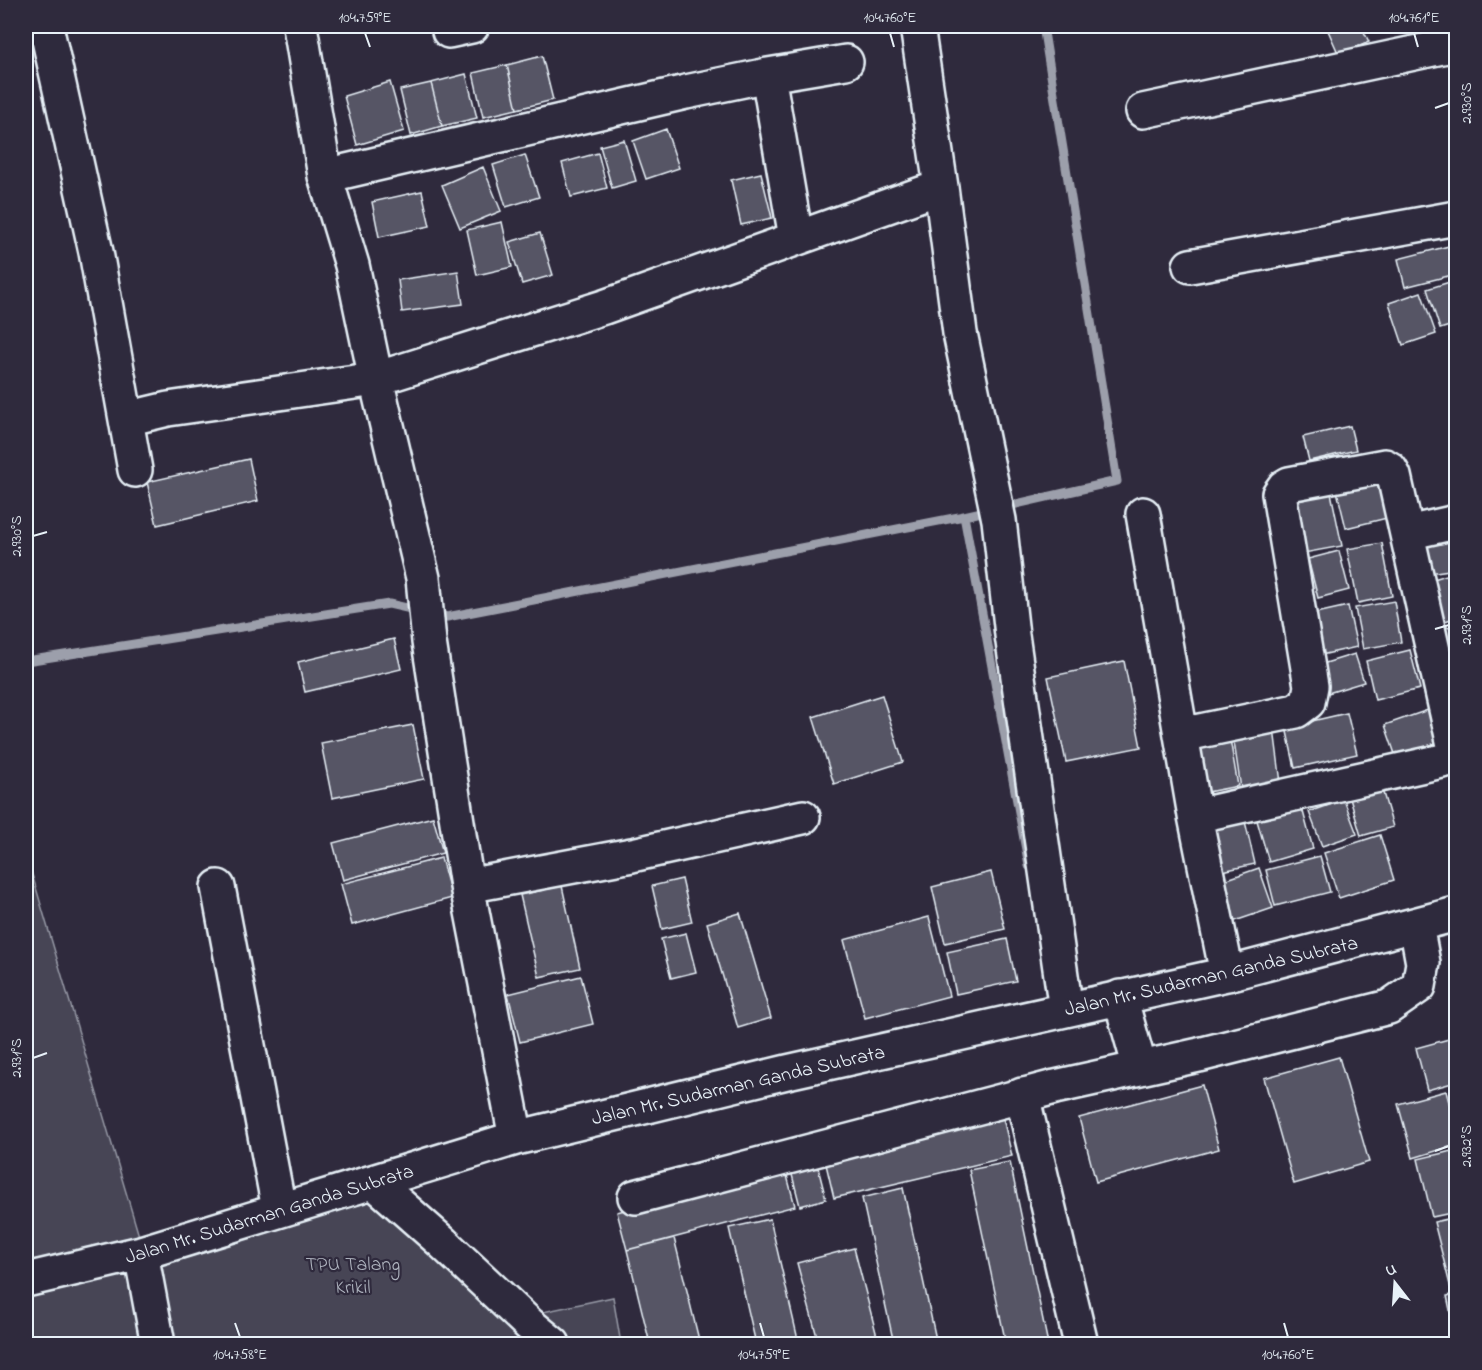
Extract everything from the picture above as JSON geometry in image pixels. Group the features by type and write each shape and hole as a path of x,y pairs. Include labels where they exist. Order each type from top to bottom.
{"street":[{"path":"46,26 96,252 135,470"},
{"path":"300,26 324,176 352,265 376,379 423,578 429,642 467,886 516,1138"},
{"path":"917,26 960,333 999,520 1012,635 1066,1010"},
{"path":"1143,111 1456,44"},
{"path":"324,176 686,92 846,62"},
{"path":"768,75 796,238"},
{"path":"126,419 168,409 376,379 604,307 941,187"},
{"path":"1190,266 1456,218"},
{"path":"1181,735 1296,711 1308,702 1311,686 1279,498 1284,487 1381,466 1387,467 1394,476 1456,756 1195,816"},
{"path":"1143,514 1195,816 1227,974"},
{"path":"1407,533 1456,522"},
{"path":"467,886 632,855 803,817"},
{"path":"219,887 279,1209"},
{"name":"Jalan Mr. Sudarman Ganda Subrata","path":"26,1280 141,1253 516,1138 776,1075 1227,974 1456,914"},
{"path":"635,1197 1022,1095 1389,1007 1419,986 1423,963 1416,925"},
{"path":"1120,997 1140,1068"},
{"path":"1022,1095 1081,1344"},
{"path":"374,1182 530,1325 554,1344"},
{"path":"141,1253 158,1344"}],"green space":[{"name":"TPU Talang Krikil","path":"26,854 141,1243 372,1199 520,1317 613,1297 621,1344 26,1344"}],"building":[{"path":"1326,26 1361,26 1369,42 1339,55"},
{"path":"542,56 553,100 517,109 507,65"},
{"path":"507,65 517,109 483,117 473,73"},
{"path":"466,74 477,118 442,126 431,83"},
{"path":"390,82 404,131 357,145 344,96"},
{"path":"431,83 442,126 411,135 400,90"},
{"path":"666,129 679,168 646,179 633,141"},
{"path":"624,140 636,181 612,188 600,146"},
{"path":"598,153 607,188 571,197 562,163"},
{"path":"525,155 539,197 506,207 493,165"},
{"path":"483,167 501,211 460,228 442,185"},
{"path":"761,173 772,218 741,225 731,180"},
{"path":"422,191 430,226 379,237 372,202"},
{"path":"502,222 512,267 477,275 467,230"},
{"path":"540,233 553,275 522,284 509,242"},
{"path":"1449,246 1456,274 1405,287 1398,259"},
{"path":"458,271 463,304 402,312 398,280"},
{"path":"1456,280 1456,324 1440,329 1427,289"},
{"path":"1421,292 1436,334 1403,345 1389,303"},
{"path":"1350,426 1356,450 1309,461 1303,437"},
{"path":"249,459 258,501 157,525 147,482"},
{"path":"1377,477 1387,518 1346,528 1336,487"},
{"path":"1331,493 1342,546 1304,553 1293,502"},
{"path":"1456,537 1456,569 1429,573 1424,542"},
{"path":"1382,543 1392,596 1358,603 1347,549"},
{"path":"1339,551 1349,590 1318,598 1308,559"},
{"path":"1456,572 1456,617 1435,625 1421,583"},
{"path":"1394,601 1401,642 1363,649 1355,608"},
{"path":"1348,606 1357,647 1321,655 1312,614"},
{"path":"1456,625 1456,672 1448,674 1438,629"},
{"path":"394,639 401,669 305,692 298,662"},
{"path":"1410,650 1420,689 1375,700 1366,661"},
{"path":"1355,654 1364,682 1328,693 1319,665"},
{"path":"1124,661 1141,747 1066,762 1048,677"},
{"path":"882,695 903,762 834,784 813,717"},
{"path":"1428,710 1439,742 1396,757 1385,725"},
{"path":"1347,713 1357,754 1295,768 1286,727"},
{"path":"413,725 424,779 332,798 321,743"},
{"path":"1274,729 1281,783 1241,789 1233,735"},
{"path":"1229,733 1238,786 1197,794 1187,741"},
{"path":"1381,786 1393,827 1361,836 1349,795"},
{"path":"1344,800 1357,834 1322,846 1309,812"},
{"path":"1301,804 1313,849 1269,862 1256,817"},
{"path":"433,817 443,853 343,880 333,843"},
{"path":"1244,817 1255,864 1213,873 1202,827"},
{"path":"1380,835 1394,880 1339,898 1324,853"},
{"path":"1320,856 1330,892 1275,906 1266,870"},
{"path":"441,858 452,898 352,925 341,884"},
{"path":"1259,868 1273,908 1232,922 1219,882"},
{"path":"991,872 1005,929 945,943 932,887"},
{"path":"682,879 692,922 662,929 652,886"},
{"path":"562,886 580,968 539,977 520,895"},
{"path":"740,913 771,1018 738,1028 707,923"},
{"path":"929,917 949,996 865,1018 844,940"},
{"path":"686,933 696,972 671,978 661,939"},
{"path":"1007,939 1016,981 956,994 947,952"},
{"path":"581,976 593,1024 520,1042 508,994"},
{"path":"1456,1037 1456,1082 1427,1090 1416,1048"},
{"path":"1339,1057 1369,1162 1294,1184 1264,1078"},
{"path":"1202,1085 1219,1149 1096,1182 1079,1118"},
{"path":"1446,1091 1456,1128 1456,1145 1413,1158 1398,1104"},
{"path":"1003,1118 1012,1156 834,1198 825,1160"},
{"path":"1456,1150 1456,1212 1432,1217 1418,1159"},
{"path":"815,1156 826,1199 800,1206 789,1163"},
{"path":"1010,1162 1048,1344 1006,1344 969,1170"},
{"path":"785,1168 795,1206 627,1250 617,1212"},
{"path":"903,1188 937,1344 894,1344 862,1198"},
{"path":"1456,1217 1456,1288 1451,1289 1434,1222"},
{"path":"770,1219 799,1344 756,1344 729,1228"},
{"path":"674,1238 700,1344 650,1344 627,1250"},
{"path":"854,1248 879,1344 819,1344 797,1263"},
{"path":"1456,1294 1456,1338 1447,1296"}],"waterway":[{"path":"1029,866 964,516 1117,481 1043,26"},
{"path":"433,614 447,617 964,516"},
{"path":"26,661 389,604 420,611"}]}
